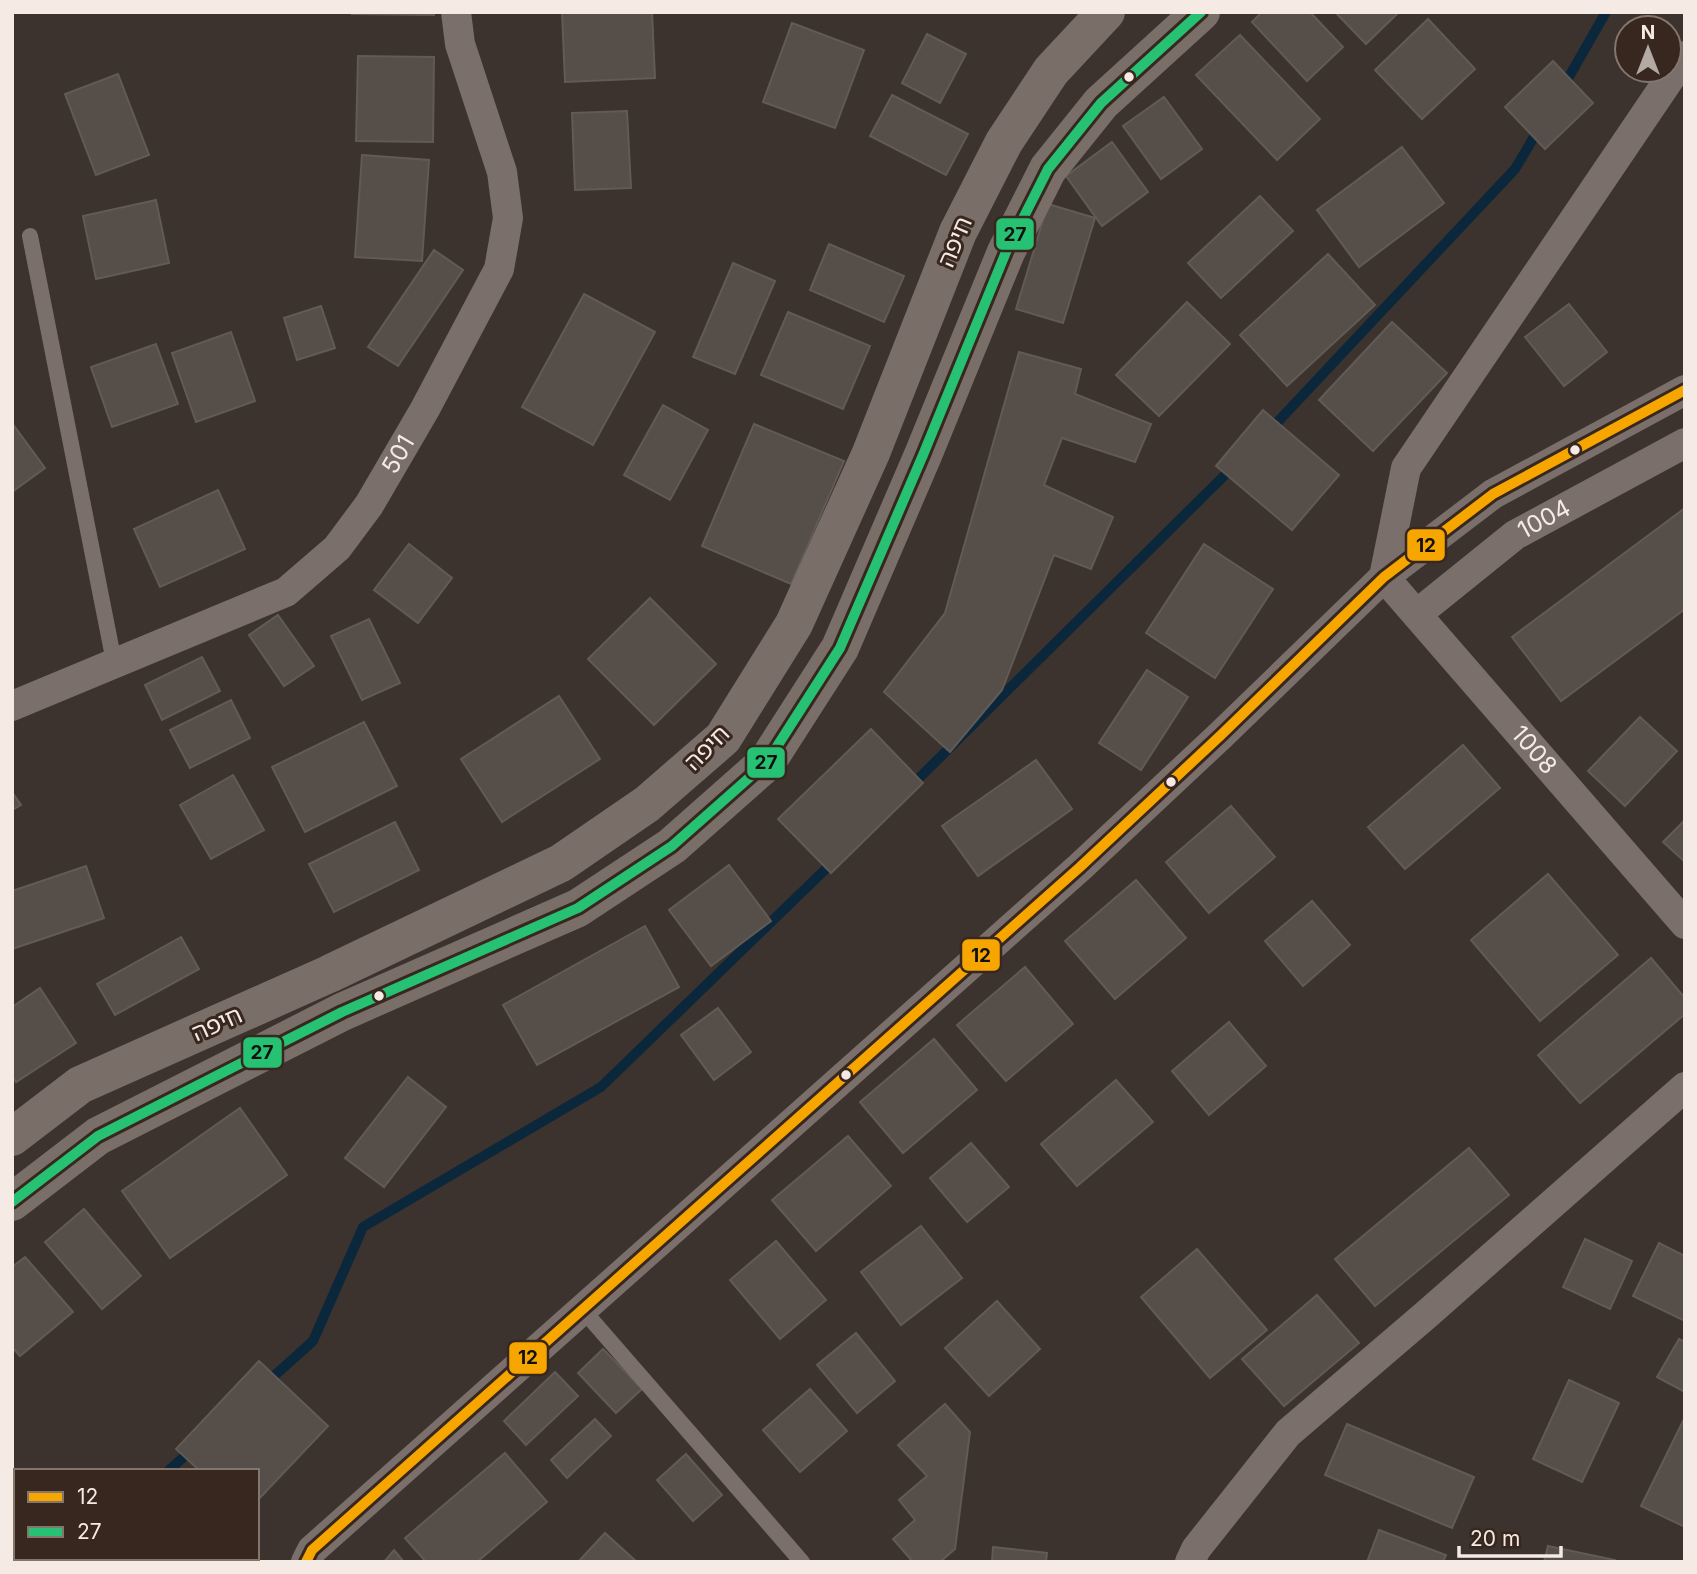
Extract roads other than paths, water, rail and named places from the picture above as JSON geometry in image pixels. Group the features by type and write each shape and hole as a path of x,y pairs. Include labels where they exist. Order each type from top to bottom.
{"highway":[{"name":"חיפה","path":"12,1137 80,1085 329,974 561,863 648,803 723,738 794,624 871,453 958,232 1004,142 1051,71 1106,12"},
{"name":"חיפה","path":"12,1202 99,1136 342,1012 578,908 672,846 767,762 840,648 1006,252 1048,169 1101,103 1201,12"}],"street":[{"name":"501","path":"12,706 286,592 337,548 369,505 425,410 499,269 508,218 502,172 460,44 456,12"},
{"path":"1384,577 1406,468 1685,55"},
{"name":"1004","path":"306,1562 312,1550 1080,867 1221,736 1384,577 1493,494 1685,390"},
{"name":"1004","path":"1416,614 1515,535 1685,443"},
{"name":"1008","path":"1384,577 1685,924"},
{"path":"1190,1562 1196,1549 1287,1433 1685,1087"}],"lane":[{"path":"30,236 114,662"},
{"path":"583,1310 802,1562"}],"waterway":[{"path":"1562,89 1606,12"},
{"path":"1270,430 1515,169 1540,127"},
{"path":"909,788 1236,464"},
{"path":"264,1385 313,1341 363,1227 601,1087 835,860"},
{"path":"170,1469 195,1447"}]}
